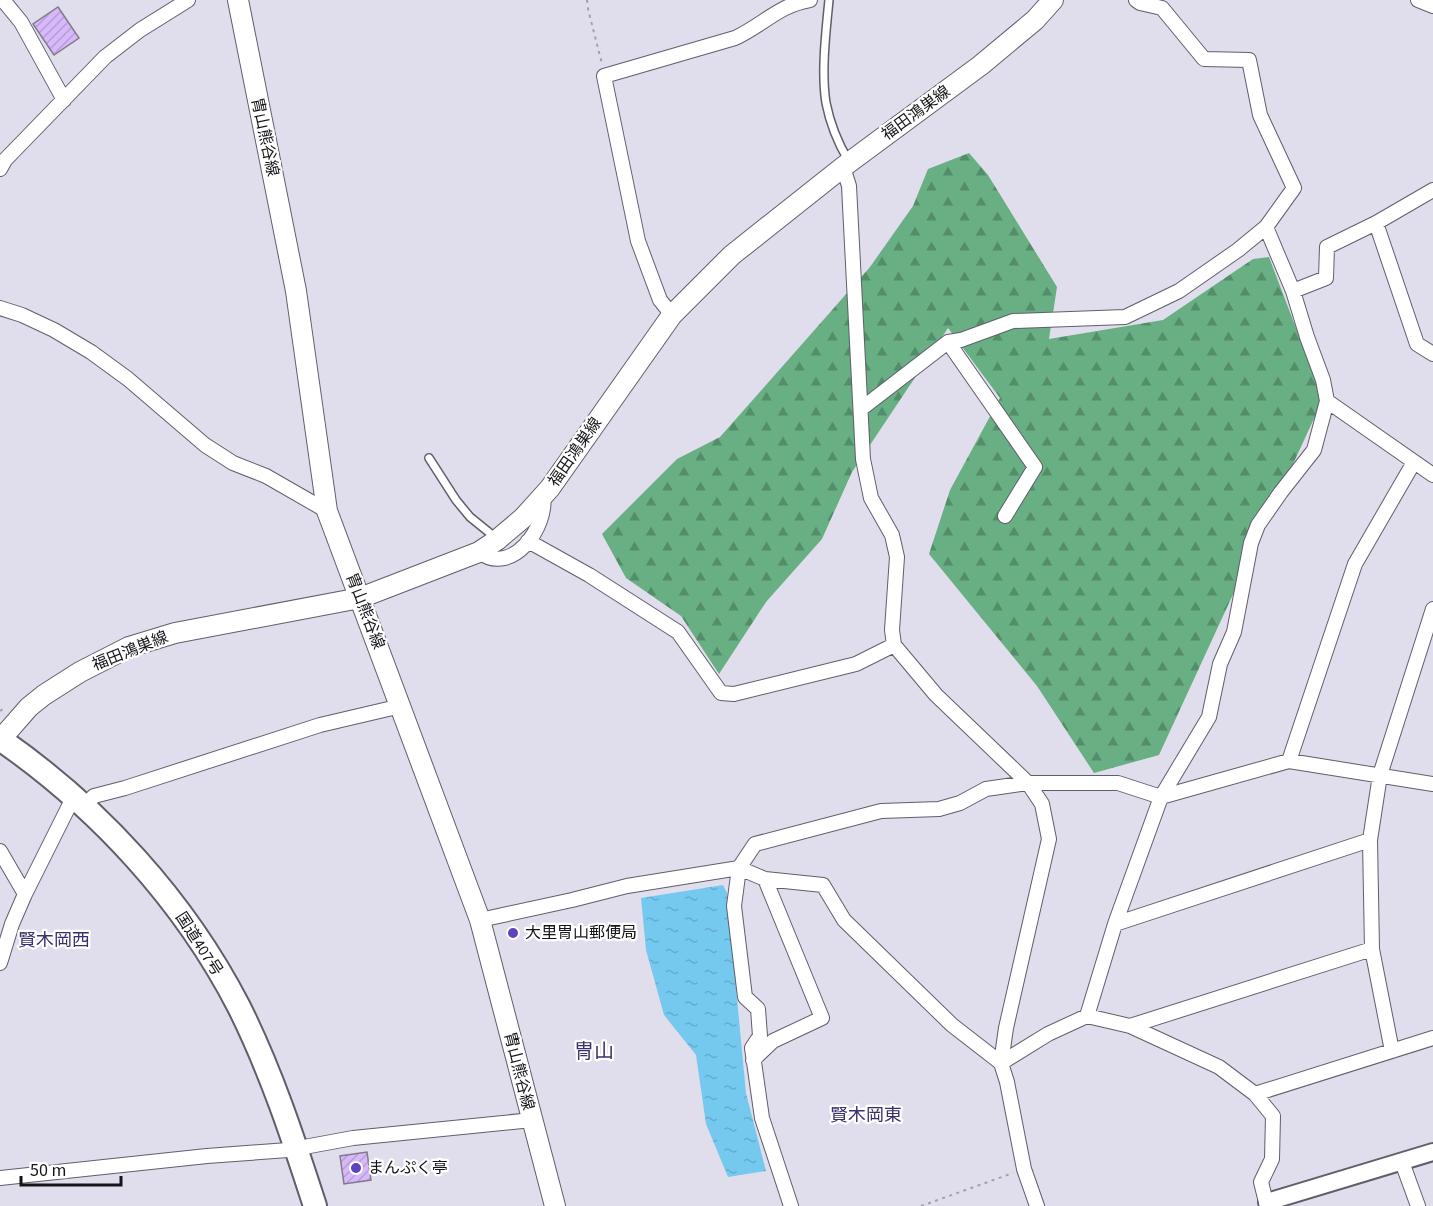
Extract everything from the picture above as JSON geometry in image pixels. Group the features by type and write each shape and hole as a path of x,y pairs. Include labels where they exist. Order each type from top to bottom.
{"highway":[{"name":"国道407号","path":"0,739 49,774 79,801 122,844 172,903 238,1005 275,1087 315,1206"}],"main road":[{"name":"胄山熊谷線","path":"238,0 296,291 327,511 480,920 555,1206"},
{"name":"福田鴻巣線","path":"0,739 29,707 44,695 80,672 129,647 176,633 360,598 479,552 497,540 523,518 543,496 672,315 732,255 846,165 981,65 1028,26 1053,0"}],"street":[{"path":"3,0 21,22 64,100"},
{"path":"0,169 5,160 105,57 140,30 188,0"},
{"path":"672,315 660,300 638,241 604,76 735,38 751,31 787,6 810,0"},
{"path":"861,409 948,342 961,340 1013,321 1125,317 1179,291 1238,250 1266,227 1294,188 1260,115 1249,60 1204,59 1162,8 1136,0"},
{"path":"1418,0 1433,6"},
{"path":"846,165 849,186 862,459 871,498 892,536 897,557 892,630 894,645 936,695 1028,783 1042,804 1048,839 1006,1028 1001,1063 1024,1169 1036,1206"},
{"path":"1293,291 1326,278 1327,247 1376,223 1433,189"},
{"path":"1376,223 1417,344 1433,354"},
{"path":"1087,1016 1115,924 1161,797 1209,717 1220,664 1234,632 1251,543 1258,525 1314,450 1327,401 1323,380 1293,291 1266,227"},
{"path":"0,308 22,315 54,330 91,352 128,379 205,446 232,463 266,476 327,511"},
{"path":"948,342 1035,467 1005,516"},
{"path":"1327,401 1433,475"},
{"path":"1289,761 1355,564 1414,462"},
{"path":"479,552 488,559 500,560 517,553 528,541 544,513 543,496"},
{"path":"528,541 589,575 678,632 721,693 734,694 828,672 856,664 894,645"},
{"path":"1392,1051 1372,948 1370,840 1380,775 1433,609"},
{"path":"0,963 12,924 25,894 79,801 320,725 401,706"},
{"path":"791,1206 762,1118 752,1048 760,1036 758,1009 745,997 734,906 739,868 755,844 881,811 939,809 960,803 986,789 1028,783 1118,783 1161,797 1289,761 1433,784"},
{"path":"1115,924 1370,840"},
{"path":"0,850 25,894"},
{"path":"480,920 627,886 739,868 765,879 823,885 844,920 952,1025 1001,1063"},
{"path":"753,1060 773,1041 822,1018 765,879"},
{"path":"1130,1026 1372,948"},
{"path":"1001,1063 1048,1034 1087,1016 1130,1026 1219,1067 1255,1094 1273,1116 1272,1159 1261,1182 1267,1204 1433,1152"},
{"path":"1255,1094 1433,1038"},
{"path":"0,1178 296,1149 353,1138 532,1120"},
{"path":"1402,1162 1418,1206"}],"lane":[{"path":"830,0 827,22 826,102 846,165"},
{"path":"429,458 470,517 497,540"}],"path":[{"path":"587,0 604,76"},
{"path":"921,1206 1024,1169"}],"green space":[{"path":"969,153 988,175 1057,287 1049,339 1163,320 1253,259 1269,257 1323,399 1159,755 1094,773 1037,686 929,554 950,490 1000,398 948,328 852,472 822,539 766,602 719,674 681,616 626,578 602,534 677,459 720,437 870,267 913,206 928,169"}],"water":[{"path":"723,885 727,893 746,1093 766,1171 728,1177 706,1124 696,1055 664,1015 646,950 641,898"}],"building":[{"path":"58,7 79,38 54,55 33,24"},
{"name":"まんぷく亭","path":"367,1152 371,1180 344,1184 340,1156"}],"place":[{"name":"大里冑山郵便局","path":"513,933"},
{"name":"まんぷく亭","path":"356,1168"}],"district":[{"name":"賢木岡西","path":"54,940"},
{"name":"冑山","path":"594,1052"},
{"name":"賢木岡東","path":"866,1115"}]}
